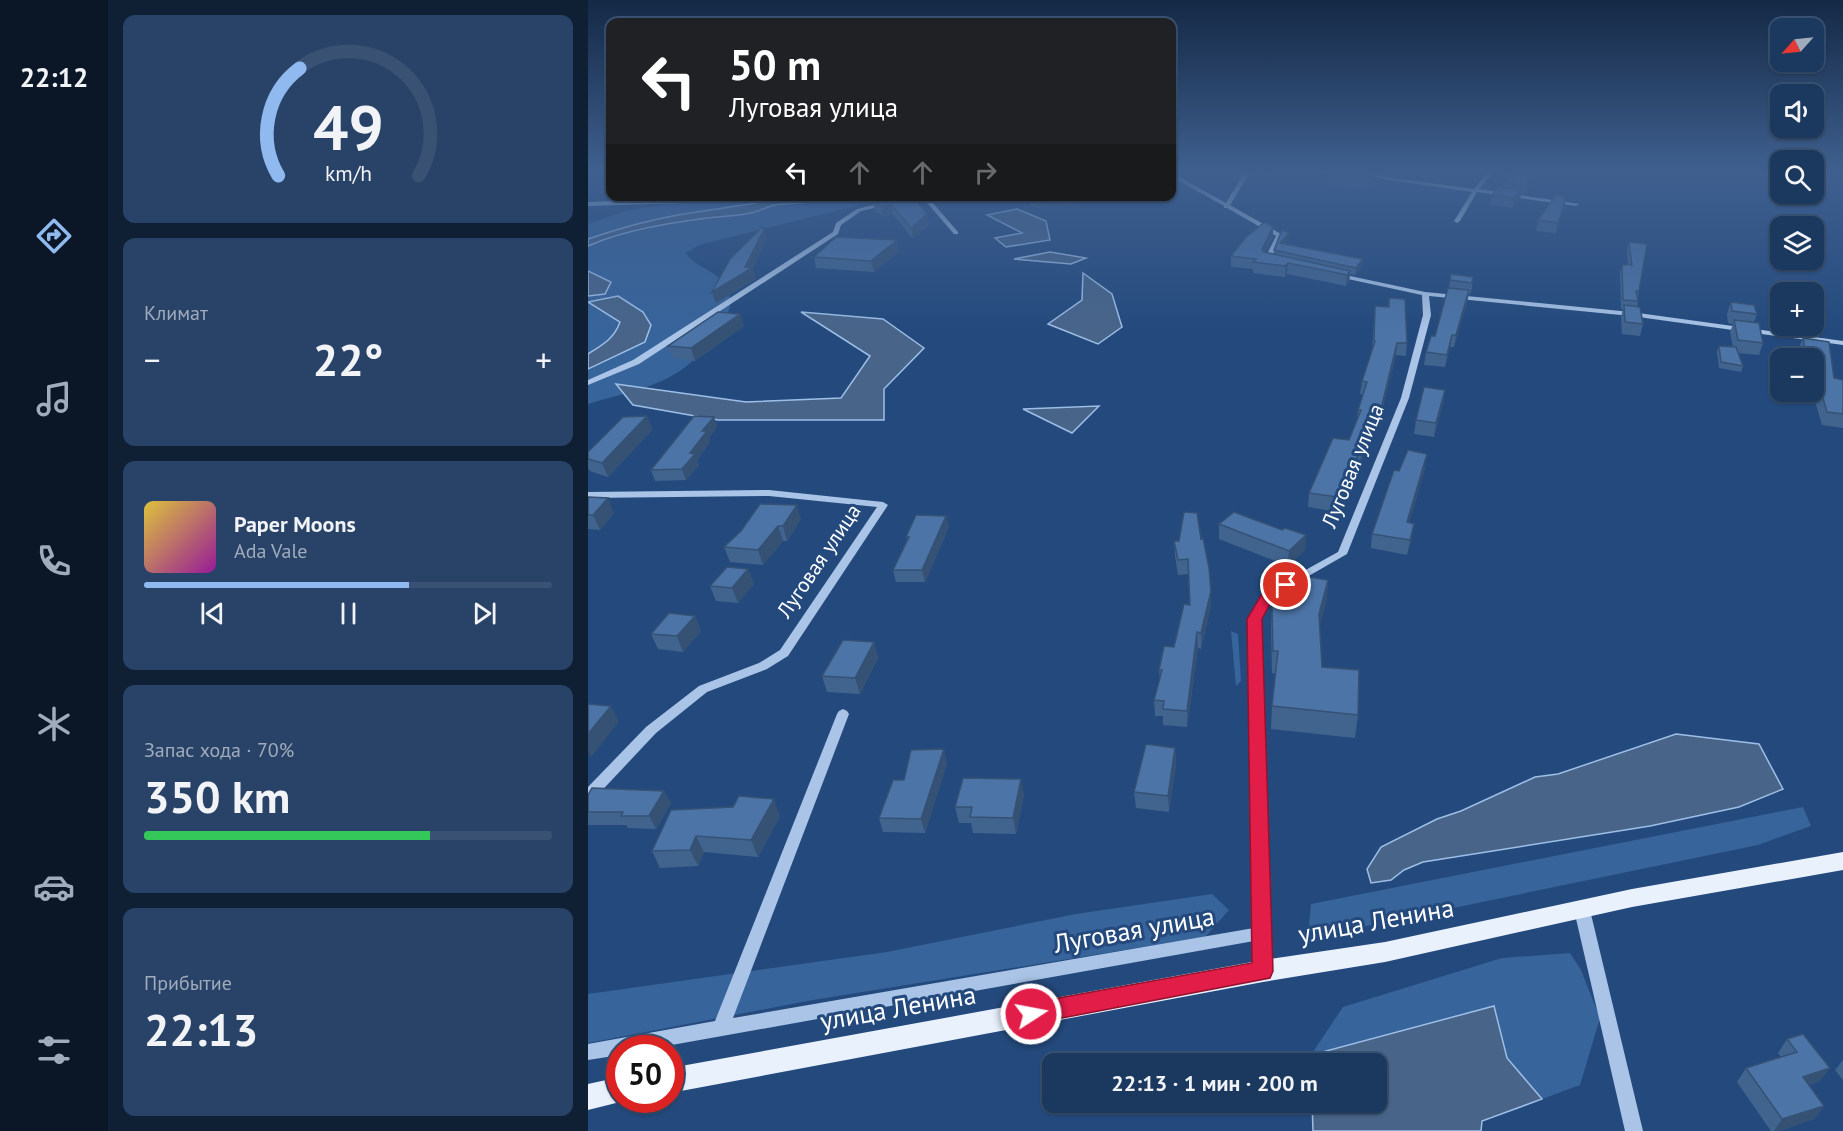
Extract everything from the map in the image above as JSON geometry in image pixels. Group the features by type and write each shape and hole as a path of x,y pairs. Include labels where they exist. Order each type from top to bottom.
{"main road":[{"name":"улица Ленина","path":"684,1078 1263,971 1386,952 1632,898 1843,861"},
{"path":"588,1096 606,1093"}],"street":[{"path":"588,383 636,362 836,233 838,226"},
{"path":"949,226 956,234"},
{"path":"1262,226 1279,235 1267,260 1290,265"},
{"path":"1323,273 1425,294 1631,314 1843,344"},
{"name":"Луговая улица","path":"1263,971 1254,619 1268,595 1342,554 1405,398 1427,315 1425,294"},
{"name":"Луговая улица","path":"588,495 630,492 769,493 883,505 784,653 763,666 703,689 651,730 588,796"},
{"path":"721,1028 843,714"},
{"path":"1582,910 1634,1131"},
{"name":"Луговая улица","path":"588,1052 1263,933"}],"shaded area":[{"path":"588,226 776,226 699,245 686,253 690,259 716,275 727,288 730,307 721,327 702,352 674,375 643,388 588,404"},
{"path":"631,226 660,226 616,236 588,246 588,239"},
{"path":"1008,226 1047,226 1050,240 1006,247 995,238 1022,233"},
{"path":"1050,252 1086,258 1071,264 1014,259"},
{"path":"588,271 611,282 605,294 588,296"},
{"path":"1083,273 1112,294 1122,327 1098,344 1048,324 1082,300"},
{"path":"618,296 643,312 651,325 645,342 588,369 588,354 611,337 620,322 588,302"},
{"path":"801,312 883,319 924,348 884,389 884,420 718,420 633,405 616,384 746,402 841,398 870,356"},
{"path":"1099,406 1072,433 1023,409"},
{"path":"1231,631 1238,634 1241,681 1236,686"},
{"path":"1676,734 1759,744 1783,789 1739,807 1650,826 1423,862 1404,870 1391,880 1371,883 1367,869 1381,847 1437,819 1461,811 1535,777 1558,774"},
{"path":"1803,807 1811,826 1758,845 1308,938 1311,904"},
{"path":"1212,894 1229,910 1205,937 813,1000 630,1035 606,1035 606,1040 588,1043 588,994 887,952 1076,914"},
{"path":"1570,953 1581,970 1600,1018 1580,1085 1542,1099 1507,1058 1494,1006 1312,1053 1343,1007 1502,958"},
{"path":"1494,1006 1507,1058 1542,1099 1482,1121 1481,1131 1313,1131 1312,1113 1387,1113 1387,1053 1318,1053"}],"building":[{"path":"1260,226 1271,226 1273,227 1262,249 1264,252 1350,271 1347,275 1288,263 1285,266 1253,262 1256,259 1231,256 1246,237"},
{"path":"762,227 764,229 745,267 752,268 712,292 730,259"},
{"path":"1282,230 1289,233 1280,243 1363,259 1356,268 1274,250"},
{"path":"836,237 897,240 871,261 814,257"},
{"path":"1629,242 1647,244 1639,291 1636,291 1638,301 1623,300 1622,265 1631,264 1632,267"},
{"path":"1451,274 1473,277 1472,283 1450,280"},
{"path":"1448,288 1469,290 1456,335 1452,335 1447,355 1426,352 1431,336 1435,336"},
{"path":"1389,298 1405,299 1407,343 1397,343 1380,413 1367,436 1361,455 1358,454 1344,498 1309,493 1333,438 1349,440 1361,410 1358,410 1367,382 1362,381 1375,341 1375,306 1389,307"},
{"path":"1731,302 1754,305 1757,314 1732,311"},
{"path":"1624,305 1640,307 1643,324 1625,322"},
{"path":"718,312 740,314 691,348 668,346"},
{"path":"1734,320 1759,323 1763,343 1738,340"},
{"path":"1803,338 1829,342 1834,378 1843,380 1843,414 1827,412 1824,402 1824,348 1805,348"},
{"path":"1719,346 1736,347 1743,366 1721,362"},
{"path":"1424,387 1445,390 1436,423 1416,420"},
{"path":"647,416 602,463 588,459 588,452 623,417"},
{"path":"694,416 714,417 702,431 707,431 690,453 695,454 682,469 651,470"},
{"path":"1408,450 1427,454 1407,522 1414,524 1410,540 1372,534 1394,470 1399,471"},
{"path":"588,497 608,498 593,515 588,515"},
{"path":"760,504 797,505 783,526 778,526 758,550 724,547 741,531"},
{"path":"1184,512 1197,513 1209,568 1211,591 1201,633 1197,632 1187,711 1163,709 1164,701 1154,700 1162,670 1159,670 1164,646 1174,647 1184,604 1190,605 1188,559 1178,560 1174,541 1179,541"},
{"path":"1234,512 1282,530 1285,528 1306,535 1289,551 1219,524"},
{"path":"916,515 946,516 922,570 893,570 909,537 906,537"},
{"path":"727,567 748,569 732,588 710,586"},
{"path":"1283,573 1328,580 1319,614 1322,667 1359,670 1358,715 1272,706 1278,651 1273,651 1272,607"},
{"path":"669,613 695,616 677,636 651,634"},
{"path":"843,640 874,642 855,678 822,676"},
{"path":"588,704 611,706 588,734"},
{"path":"1146,744 1175,748 1168,796 1134,792"},
{"path":"944,749 921,819 879,818 893,780 904,780 911,750"},
{"path":"963,778 1021,779 1013,818 970,817 972,807 955,807"},
{"path":"592,788 664,791 649,816 621,816 623,812 588,812 588,795"},
{"path":"739,796 774,799 751,840 696,836 690,850 652,851 671,810 733,807"},
{"path":"1803,1034 1830,1068 1803,1077 1824,1106 1782,1119 1746,1068 1797,1052 1787,1039"}],"route":[{"path":"1031,1014 1263,971 1254,619 1268,595 1286,585"}]}
